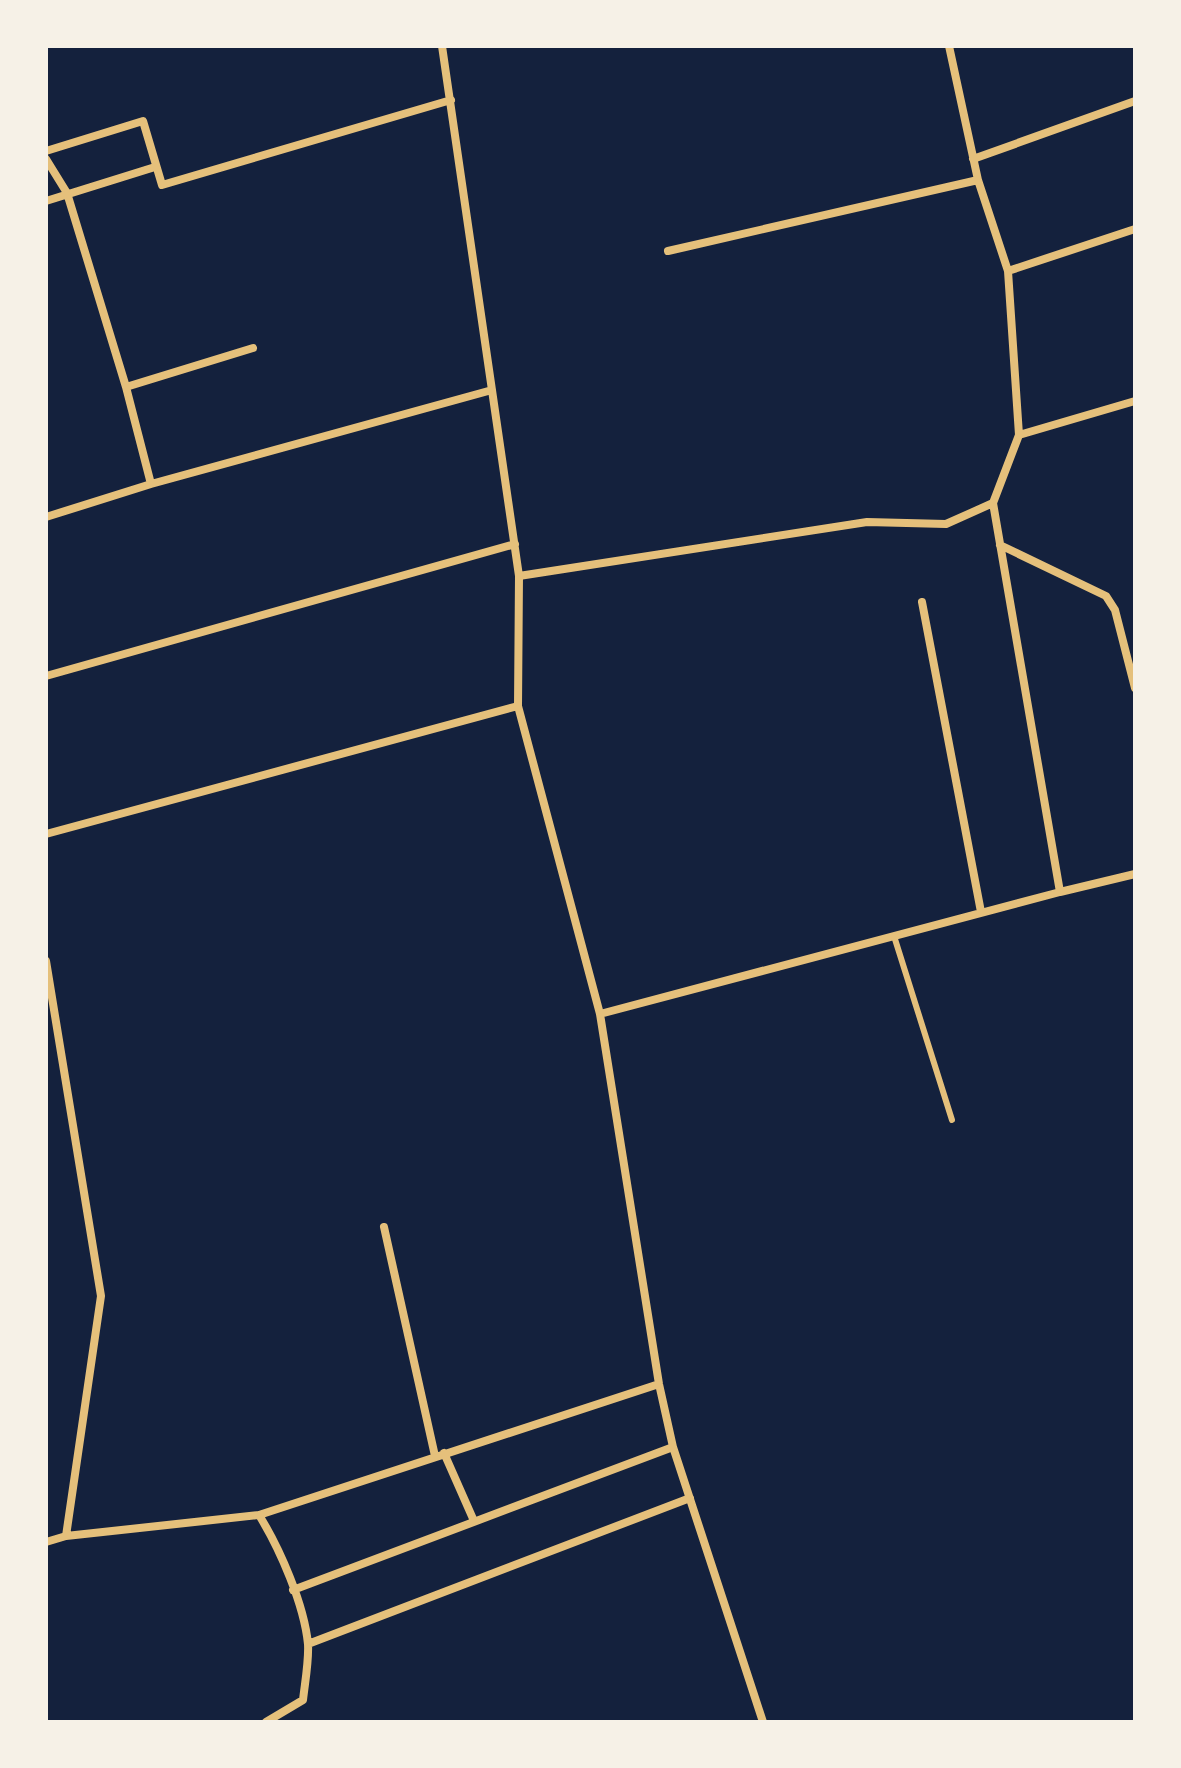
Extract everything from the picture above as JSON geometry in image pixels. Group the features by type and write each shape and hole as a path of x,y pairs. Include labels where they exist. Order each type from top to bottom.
{"street":[{"path":"442,46 519,576 518,706 600,1014 659,1384 673,1447 763,1722"},
{"path":"949,46 978,180 1008,271 1019,435 993,503 1060,892"},
{"path":"46,151 143,121 162,185 451,100"},
{"path":"973,159 1135,101"},
{"path":"46,159 67,193 126,387 151,484"},
{"path":"46,201 155,167"},
{"path":"668,251 978,180"},
{"path":"1008,271 1135,229"},
{"path":"126,387 253,348"},
{"path":"46,517 151,484 492,390"},
{"path":"1019,435 1135,401"},
{"path":"519,576 867,522 946,524 993,503"},
{"path":"46,676 515,544"},
{"path":"1000,545 1106,596 1115,610 1135,688"},
{"path":"922,602 981,912"},
{"path":"46,834 518,706"},
{"path":"600,1014 1135,874"},
{"path":"46,961 49,995 101,1296 66,1536"},
{"path":"384,1227 440,1454 474,1521"},
{"path":"46,1542 66,1536 259,1515 659,1384"},
{"path":"293,1590 673,1447"},
{"path":"308,1644 690,1498"},
{"path":"259,1515 278,1546 308,1644 303,1700 266,1722"}],"lane":[{"path":"894,936 952,1120"}]}
